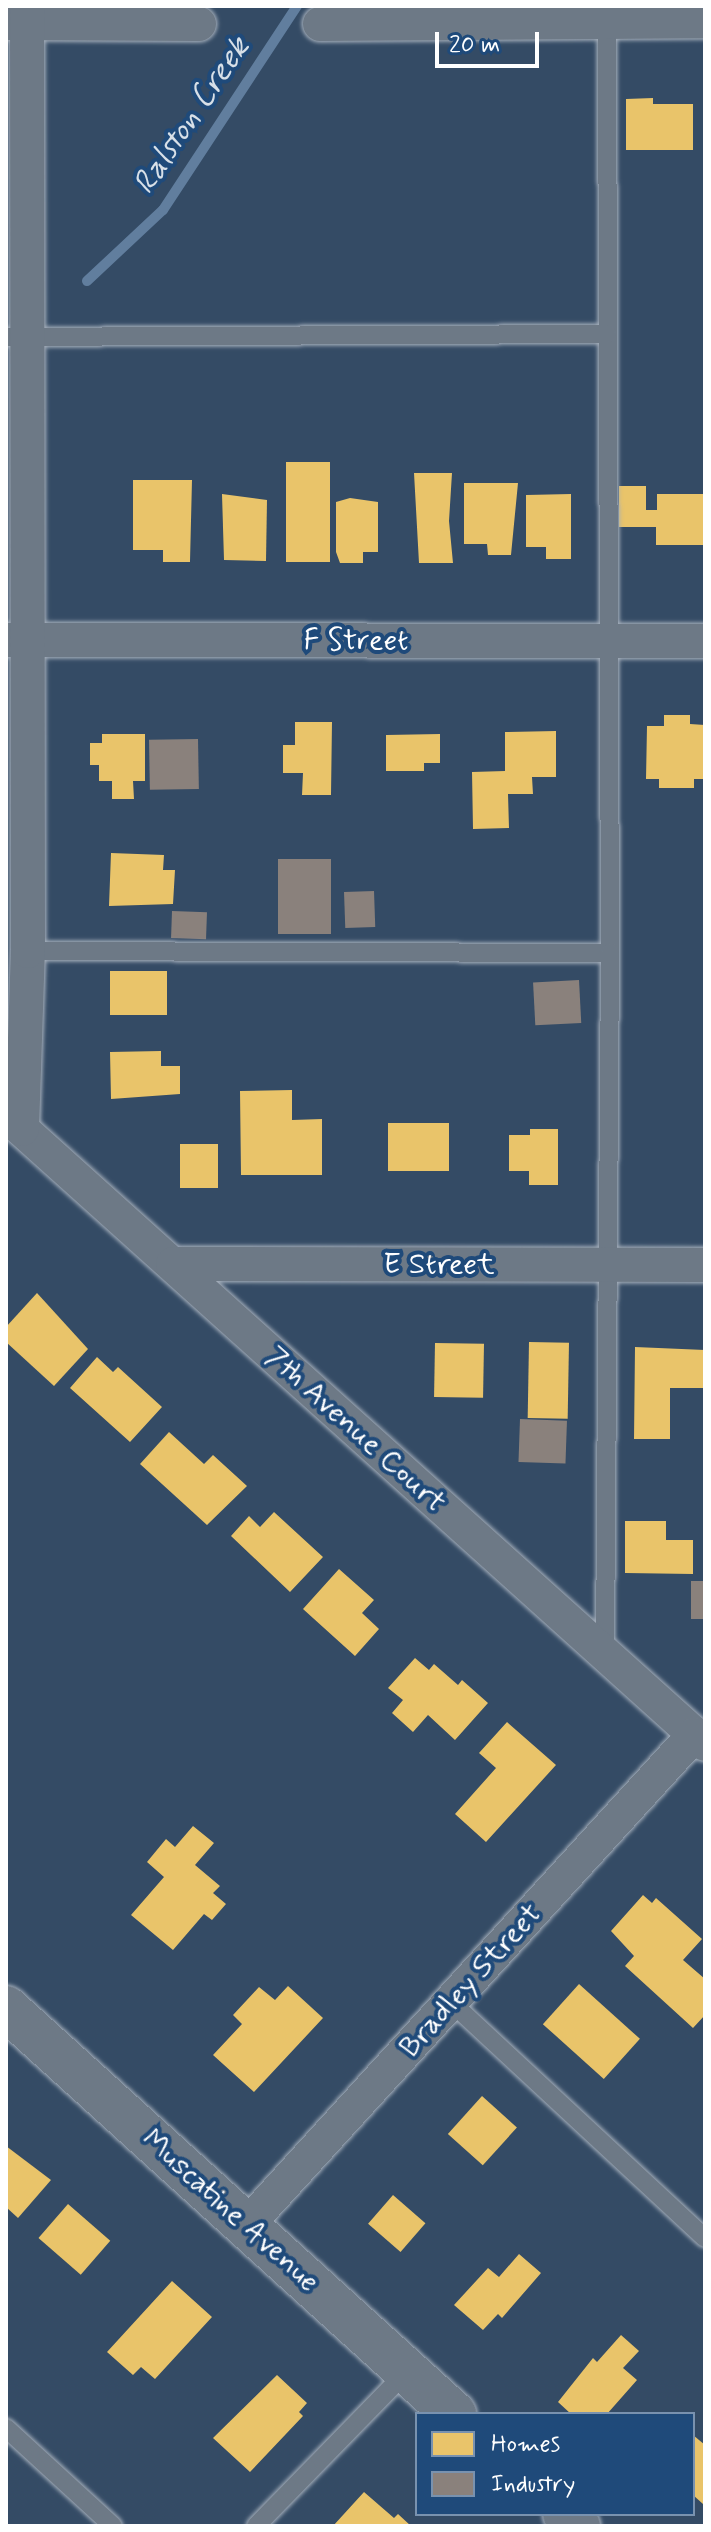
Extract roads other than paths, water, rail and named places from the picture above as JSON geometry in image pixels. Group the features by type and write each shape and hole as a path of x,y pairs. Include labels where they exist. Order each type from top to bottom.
{"main road":[{"name":"Muscatine Avenue","path":"6,2008 452,2412"}],"street":[{"path":"14,1122 28,951 15,640 20,17 199,24"},
{"path":"320,24 705,21"},
{"name":"F Street","path":"15,640 705,641"},
{"name":"7th Avenue Court","path":"14,1122 605,1658 700,1739"},
{"name":"E Street","path":"173,1264 705,1265"},
{"name":"Bradley Street","path":"246,2226 700,1739"}],"lane":[{"path":"605,1658 610,953 607,22"},
{"path":"16,337 607,334"},
{"path":"28,951 610,953"},
{"path":"452,2003 705,2238"},
{"path":"256,2526 407,2371"},
{"path":"6,2428 113,2526"}],"waterway":[{"name":"Ralston Creek","path":"87,281 163,210 297,6"}]}
